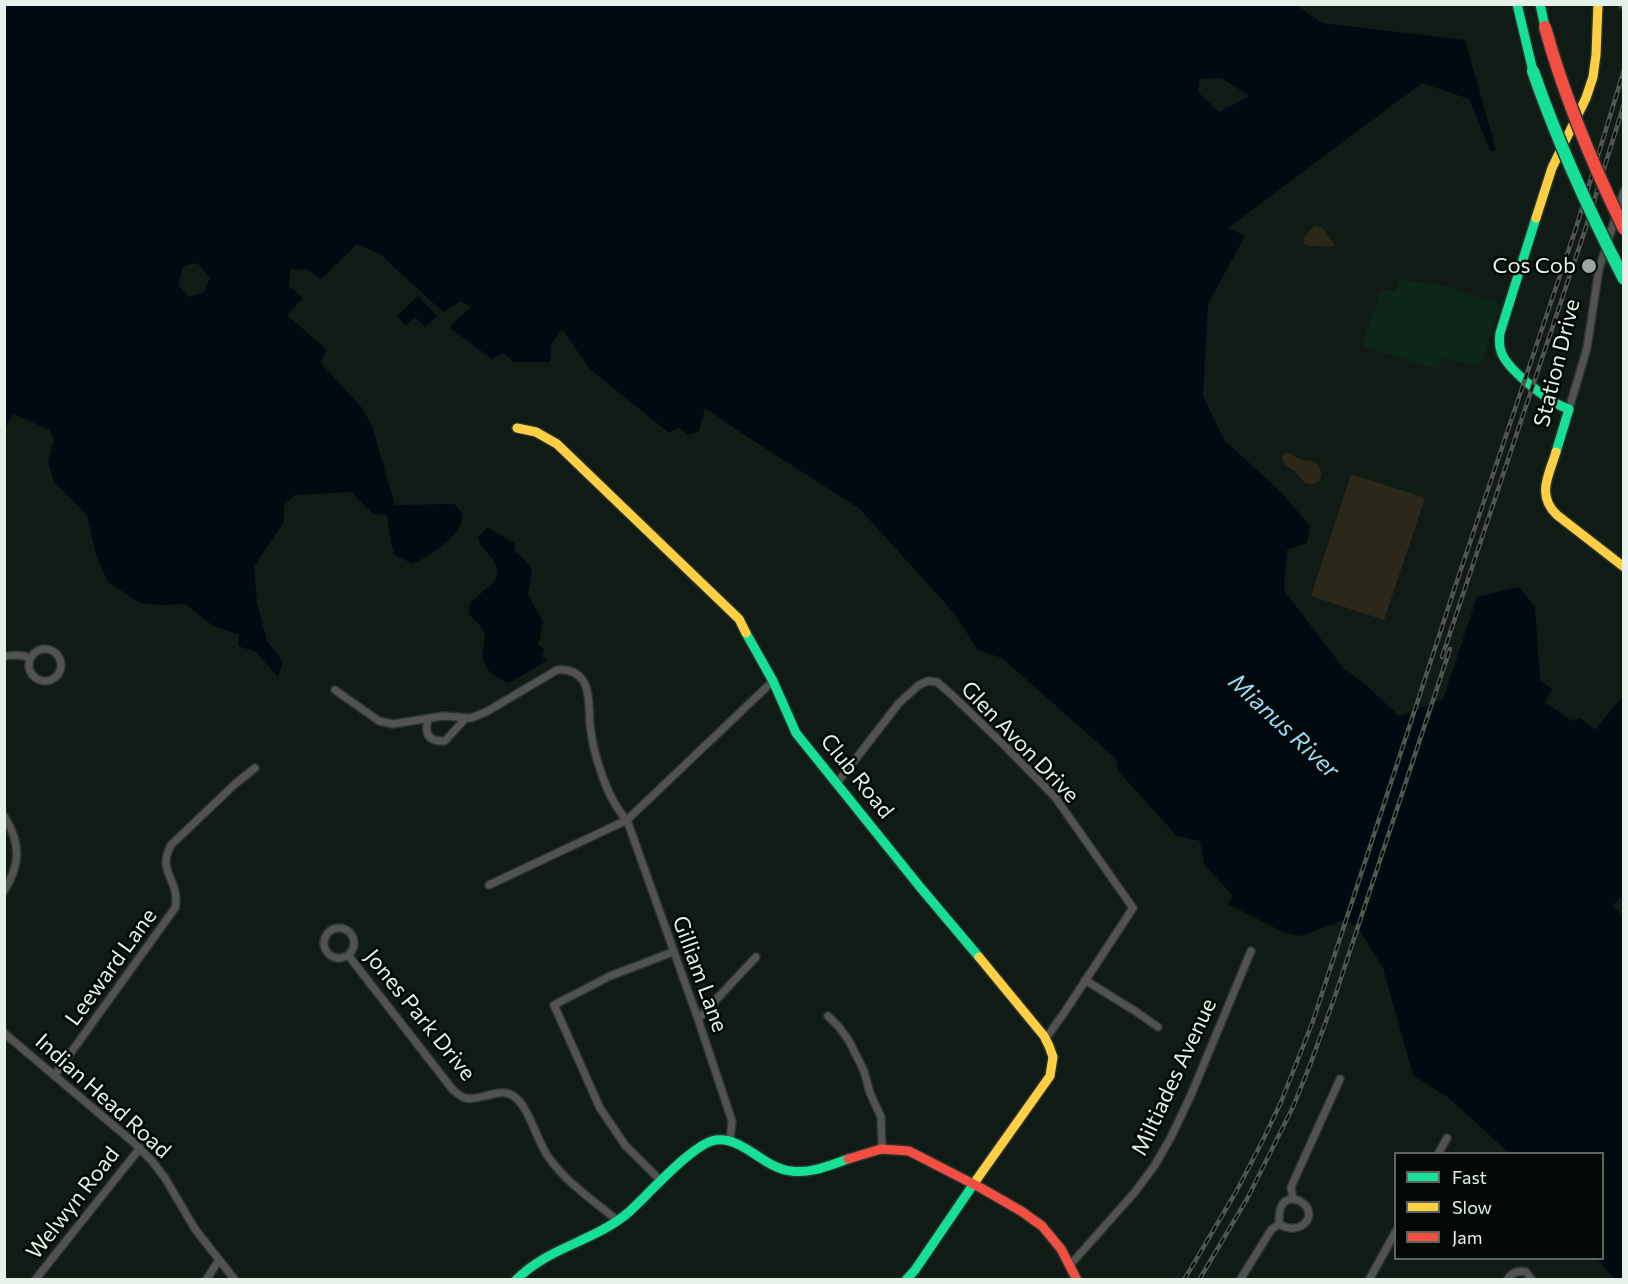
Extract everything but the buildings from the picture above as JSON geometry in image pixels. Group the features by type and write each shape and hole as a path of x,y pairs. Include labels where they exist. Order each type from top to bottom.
{"main road":[{"path":"1515,4 1533,71 1551,125 1585,203 1623,279"},
{"path":"1541,4 1556,68 1574,122 1623,229"},
{"path":"1569,409 1559,406 1511,367 1501,351 1499,337 1552,168 1586,98 1593,78 1598,4"},
{"name":"Station Drive","path":"1569,409 1545,488 1545,499 1551,510 1623,567"},
{"name":"Club Road","path":"517,428 536,432 557,444 739,619 773,681 796,733 1046,1038 1053,1060 1050,1076 912,1276"},
{"path":"516,1280 523,1271 543,1258 602,1231 618,1221 694,1152 714,1140 730,1140 777,1168 791,1172 813,1169 882,1149 909,1151 1015,1208 1042,1226 1056,1242 1077,1280"}],"street":[{"name":"Station Drive","path":"1569,409 1587,348 1599,269 1623,191"},
{"path":"48,649 59,657 60,671 56,677 43,681 31,673 30,659 34,653 48,649"},
{"path":"4,656 19,655 30,659"},
{"name":"Gilliam Lane","path":"466,718 486,712 557,670 569,669 581,678 587,688 592,745 618,812 627,820 698,1019 732,1121 730,1140"},
{"path":"489,885 627,820 773,681"},
{"name":"Glen Avon Drive","path":"837,783 899,703 919,685 928,681 937,682 1055,797 1133,908 1046,1038"},
{"path":"335,690 379,721 393,724 443,716 466,718"},
{"path":"428,720 427,733 432,739 445,741 466,718"},
{"name":"Leeward Lane","path":"54,1076 175,908 176,894 166,864 166,855 171,845 255,768"},
{"path":"4,816 18,850 13,875 4,891"},
{"name":"Jones Park Drive","path":"341,928 351,934 354,945 348,956 337,958 327,952 324,941 330,931 341,928"},
{"name":"Miltiades Avenue","path":"1070,1265 1135,1192 1155,1165 1171,1137 1195,1084 1251,951"},
{"path":"661,1181 626,1144 600,1108 554,1005 610,976 673,952"},
{"name":"Jones Park Drive","path":"348,956 453,1090 465,1098 505,1093 515,1097 524,1108 547,1156 562,1174 618,1221"},
{"path":"698,1019 756,957"},
{"path":"1085,980 1158,1027"},
{"path":"828,1016 849,1041 864,1071 881,1118 882,1149"},
{"name":"Indian Head Road","path":"4,1032 140,1148 165,1178 195,1229 235,1280"},
{"path":"1293,1199 1291,1187 1340,1079"},
{"path":"1439,1152 1447,1138"},
{"name":"Welwyn Road","path":"35,1280 140,1148"},
{"path":"1240,1280 1271,1230 1279,1224 1280,1209 1283,1204 1293,1199 1299,1200 1308,1210 1309,1217 1305,1224 1298,1228 1284,1227 1279,1224"},
{"path":"1369,1280 1394,1233"},
{"path":"206,1280 219,1260"},
{"path":"1507,1280 1520,1271 1526,1272 1532,1280"}],"shaded area":[{"path":"1315,226 1323,228 1334,244 1333,247 1304,244 1305,236"},
{"path":"1400,280 1442,285 1501,304 1482,361 1474,365 1443,358 1438,369 1362,346 1382,289 1396,292"},
{"path":"1286,452 1299,459 1317,464 1321,471 1318,482 1306,483 1286,465 1282,457"},
{"path":"1351,474 1425,498 1384,620 1311,596"}],"water":[{"name":"Mianus River","path":"1295,4 1322,23 1465,40 1496,150 1491,152 1469,99 1422,83 1228,228 1245,236 1208,304 1203,396 1224,440 1282,493 1310,526 1307,543 1287,550 1284,590 1343,668 1365,684 1399,716 1443,699 1477,597 1519,587 1535,607 1540,680 1552,689 1545,702 1572,721 1580,718 1595,730 1623,696 1623,895 1612,906 1624,917 1623,1279 1615,1279 1598,1260 1604,1260 1604,1152 1508,1152 1449,1098 1413,1075 1383,968 1357,926 1344,920 1301,936 1285,933 1228,904 1233,896 1204,864 1200,841 1177,836 1118,771 1116,759 1002,658 978,650 954,613 860,509 705,408 699,431 688,435 679,427 669,433 589,368 562,329 551,345 550,362 514,362 503,353 492,359 449,327 471,307 461,301 443,312 380,254 357,244 321,279 307,269 290,270 289,286 303,298 287,315 327,350 320,362 362,408 372,426 395,505 454,504 460,510 462,522 444,544 413,564 395,555 387,515 373,514 351,492 295,495 284,505 284,522 254,566 257,603 267,641 283,662 278,677 256,652 238,646 239,635 213,626 185,604 140,603 108,582 96,555 87,515 54,482 48,462 54,440 50,430 13,414 5,429 5,5","holes":["1221,78 1250,96 1219,112 1198,92 1200,79","197,263 210,277 204,292 189,297 178,285 183,266"]},
{"path":"418,296 437,316 425,327 415,317 406,326 397,316"},
{"path":"487,527 514,543 515,551 528,563 532,571 528,595 543,621 538,644 544,649 542,656 548,660 509,683 493,675 486,667 483,656 484,632 468,612 471,602 495,581 498,571 493,559 481,546 478,538"}],"railway":[{"path":"1184,1280 1236,1192 1263,1140 1281,1102 1313,1021 1455,587 1576,228 1624,70"},
{"path":"1442,657 1585,230 1624,104"},
{"path":"1199,1280 1247,1199 1293,1107 1310,1065 1450,649"}],"traffic: fast":[{"path":"1517,4 1533,71"},
{"path":"1540,4 1545,27"},
{"path":"1533,71 1575,176 1624,279"},
{"path":"1536,218 1500,333 1500,345 1508,363 1523,379 1552,401 1569,409 1556,452"},
{"path":"746,633 773,681 796,733 979,957"},
{"path":"516,1280 542,1260 601,1231 629,1212 683,1160 706,1143 716,1140 736,1143 781,1169 798,1172 813,1170 848,1159"},
{"path":"906,1280 977,1179"}],"traffic: slow":[{"path":"1536,218 1552,168 1586,98 1593,77 1598,4"},
{"path":"517,428 536,432 557,444 739,619 746,633"},
{"path":"1556,452 1546,485 1547,500 1551,507 1557,515 1624,567"},
{"path":"977,1179 1050,1076 1053,1057 1044,1036 979,957"}],"traffic: jam":[{"path":"1545,27 1580,130 1624,229"},
{"path":"848,1159 881,1149 909,1151 981,1188 1042,1226 1061,1249 1077,1280"}],"place":[{"name":"Cos Cob","path":"1589,266"}]}
